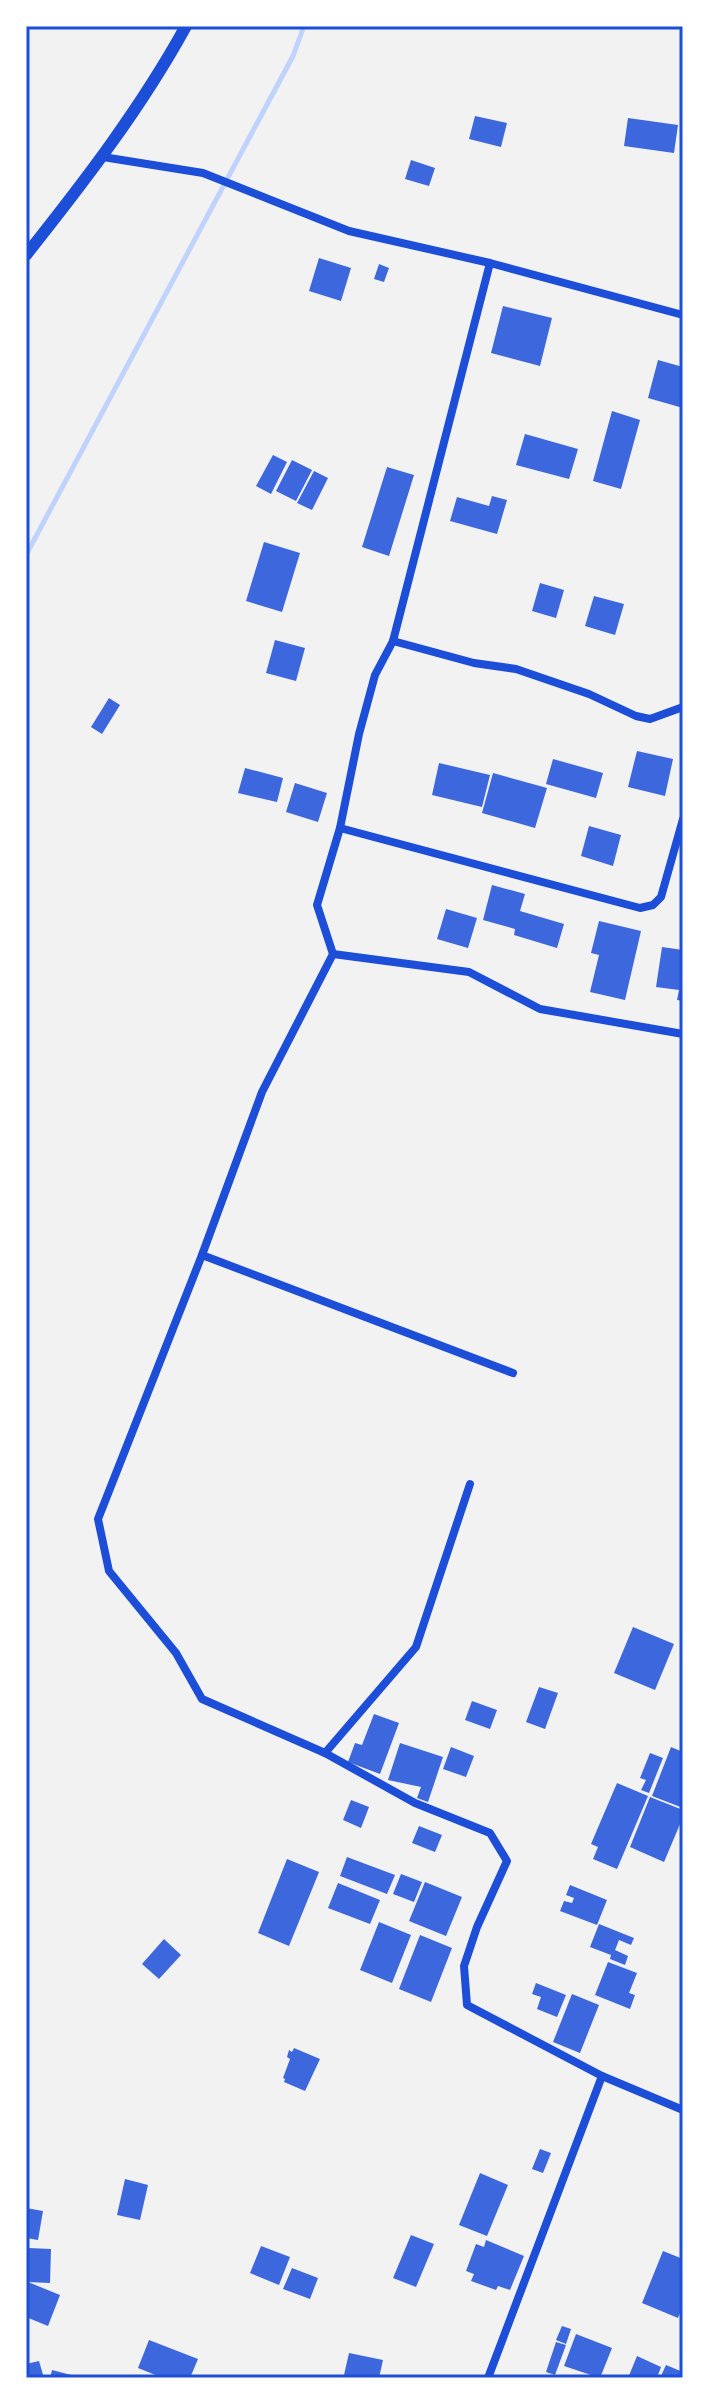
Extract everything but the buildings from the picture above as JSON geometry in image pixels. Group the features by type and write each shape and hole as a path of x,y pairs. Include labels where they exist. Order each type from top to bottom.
{"street":[{"path":"26,255 103,157 165,65 186,26"},
{"path":"103,157 203,173 349,231 490,263 683,315"},
{"path":"490,263 393,641 375,675 359,734 340,828 317,905 333,954 262,1092 202,1255 98,1519 109,1571 176,1653 202,1699 325,1753 415,1803 490,1833 507,1861 477,1927 464,1966 467,2005 602,2076 683,2110"},
{"path":"393,641 474,663 516,669 589,694 636,716 650,719 683,707"},
{"path":"340,828 640,908 653,905 661,897 683,819"},
{"path":"333,954 469,972 540,1009 683,1034"},
{"path":"202,1255 513,1373"},
{"path":"325,1753 416,1647 470,1484"},
{"path":"488,2378 602,2076"}],"waterway":[{"path":"26,555 293,56 304,26"}]}
